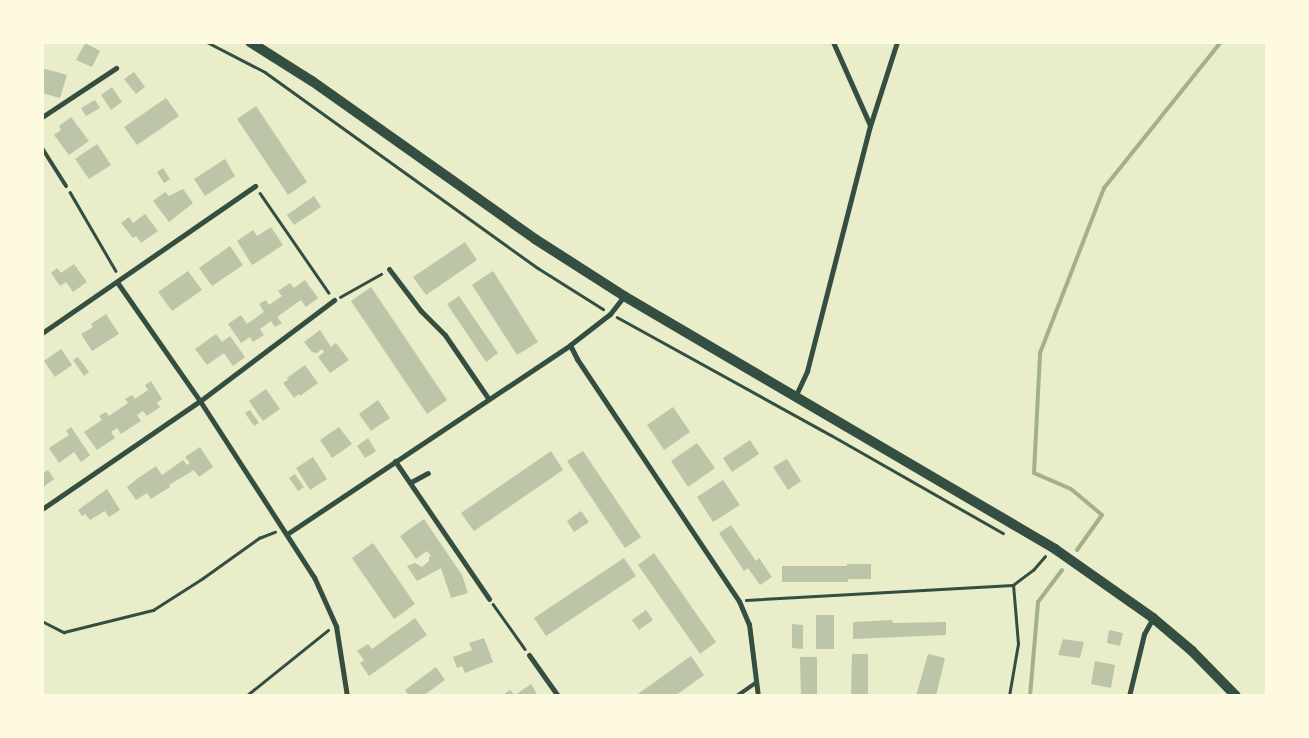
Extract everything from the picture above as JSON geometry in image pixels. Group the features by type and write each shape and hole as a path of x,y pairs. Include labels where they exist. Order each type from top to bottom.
{"main road":[{"path":"250,42 312,81 535,239 624,296 1056,549 1153,618 1192,650 1236,696"}],"street":[{"path":"833,42 870,126"},
{"path":"795,397 807,371 870,126 897,42"},
{"path":"42,117 116,68"},
{"path":"42,333 255,186"},
{"path":"389,269 421,311 445,335 488,398"},
{"path":"117,282 200,401 314,577 336,626 347,696"},
{"path":"287,534 395,460 570,345 610,314 624,296"},
{"path":"42,509 200,401 334,300"},
{"path":"570,345 577,359 739,601 750,624 758,696"},
{"path":"395,460 489,599"},
{"path":"411,482 428,473"},
{"path":"1129,696 1144,634 1153,618"},
{"path":"529,655 558,696"}],"lane":[{"path":"42,148 66,186"},
{"path":"737,696 757,682"}],"path":[{"path":"207,42 265,72 538,268 610,314 831,435 1010,537"},
{"path":"255,186 334,300 389,269"},
{"path":"42,621 64,632 153,610 204,578 259,538 283,529"},
{"path":"739,601 1013,585 1033,570 1045,556 1053,560"},
{"path":"1009,696 1018,644 1013,585"},
{"path":"489,599 529,655"},
{"path":"246,696 319,635 336,626"}],"building":[{"path":"85,43 100,51 92,67 76,60"},
{"path":"42,68 67,75 60,98 42,93"},
{"path":"134,72 145,87 136,94 124,79"},
{"path":"112,87 122,102 111,110 101,95"},
{"path":"166,98 179,116 137,145 124,127"},
{"path":"95,100 100,108 86,116 81,108"},
{"path":"256,106 307,182 288,195 237,119"},
{"path":"71,117 89,141 69,155 54,135 61,130 59,126"},
{"path":"97,144 111,165 89,179 75,159"},
{"path":"225,159 235,176 205,196 194,179"},
{"path":"163,168 170,179 164,183 157,172"},
{"path":"183,189 193,203 169,222 153,201 165,192 169,196"},
{"path":"314,196 321,207 294,225 287,215"},
{"path":"145,214 158,231 141,243 136,236 133,238 121,223 129,217 133,223"},
{"path":"271,227 283,245 252,265 237,241 253,230 257,236"},
{"path":"465,242 477,260 426,295 413,277"},
{"path":"230,246 243,265 212,286 199,268"},
{"path":"74,264 87,282 73,292 66,282 60,286 51,273 57,268 61,273"},
{"path":"188,271 202,290 172,311 158,292"},
{"path":"493,271 538,342 517,355 472,285"},
{"path":"305,280 318,298 306,307 301,300 277,317 282,323 275,327 271,321 260,329 264,335 253,342 250,337 241,343 228,324 241,315 247,324 264,312 259,304 266,300 269,305 282,296 278,291 290,283 294,288"},
{"path":"371,287 447,400 427,414 351,301"},
{"path":"459,296 498,353 486,362 447,304"},
{"path":"106,314 119,334 92,351 81,334 93,327 91,324"},
{"path":"320,330 331,347 336,343 349,360 330,373 318,357 324,352 322,349 317,353 312,352 304,342"},
{"path":"216,334 222,342 230,336 245,357 233,366 224,353 207,365 195,349"},
{"path":"61,349 72,365 55,377 44,361"},
{"path":"78,357 89,372 84,376 73,360"},
{"path":"305,365 318,383 294,398 283,383"},
{"path":"151,381 162,399 157,403 160,407 147,416 143,411 137,415 141,421 121,434 117,428 111,432 115,438 97,450 84,432 102,420 99,416 106,412 109,416 128,403 125,399 132,395 135,399 148,390 145,385"},
{"path":"266,389 280,409 263,421 249,401"},
{"path":"378,400 390,418 371,431 359,414"},
{"path":"673,407 690,432 664,450 647,425"},
{"path":"250,410 259,423 254,426 245,413"},
{"path":"71,427 90,455 81,462 74,452 59,463 49,448 69,435 66,431"},
{"path":"339,427 352,444 332,458 320,440"},
{"path":"368,438 376,451 365,458 357,446"},
{"path":"750,440 759,454 732,472 723,458"},
{"path":"697,443 715,468 688,487 671,461"},
{"path":"200,447 213,467 199,477 194,470 169,485 170,487 151,499 147,493 136,500 127,487 156,466 162,475 183,460 187,465 190,463 185,457"},
{"path":"551,451 563,470 474,531 461,513"},
{"path":"583,451 641,537 625,548 567,461"},
{"path":"313,457 327,479 310,490 296,468"},
{"path":"787,459 801,481 788,490 773,467"},
{"path":"48,470 54,479 42,488 42,474"},
{"path":"295,474 304,487 298,491 289,478"},
{"path":"723,480 740,505 713,522 697,497"},
{"path":"107,489 120,510 109,517 105,511 90,520 85,514 82,516 78,510"},
{"path":"581,511 589,522 574,532 567,521"},
{"path":"424,519 462,575 468,593 451,598 441,568 417,581 407,566 415,563 422,567 429,561 431,556 427,551 416,559 400,536"},
{"path":"731,525 756,561 759,558 772,577 760,585 748,568 744,571 719,533"},
{"path":"373,543 415,604 394,619 352,558"},
{"path":"654,553 716,642 700,654 638,565"},
{"path":"624,558 636,576 546,636 534,618"},
{"path":"847,564 871,564 871,579 848,579 848,582 782,582 782,566 847,566"},
{"path":"646,610 653,620 639,630 632,620"},
{"path":"816,615 834,615 834,649 816,649"},
{"path":"415,618 427,635 369,676 360,663 364,660 357,651 368,644 372,649"},
{"path":"892,620 893,623 946,622 946,635 853,639 853,622"},
{"path":"792,624 803,625 803,649 792,648"},
{"path":"1109,630 1123,633 1120,646 1107,643"},
{"path":"484,638 493,662 465,673 462,666 457,668 453,657 472,650 469,643"},
{"path":"1063,639 1084,642 1080,658 1058,655"},
{"path":"852,654 868,654 868,696 851,696"},
{"path":"928,654 945,658 936,696 916,696"},
{"path":"691,656 704,675 675,696 635,696"},
{"path":"800,657 817,657 817,696 801,696"},
{"path":"1095,661 1115,665 1111,688 1091,684"},
{"path":"436,667 445,680 423,696 409,696 405,690"},
{"path":"531,684 538,696 502,696 510,690 515,695"}],"waterway":[{"path":"1077,550 1102,515 1071,489 1034,473 1040,353 1104,188 1221,42"},
{"path":"1030,696 1038,602 1062,570"}]}
